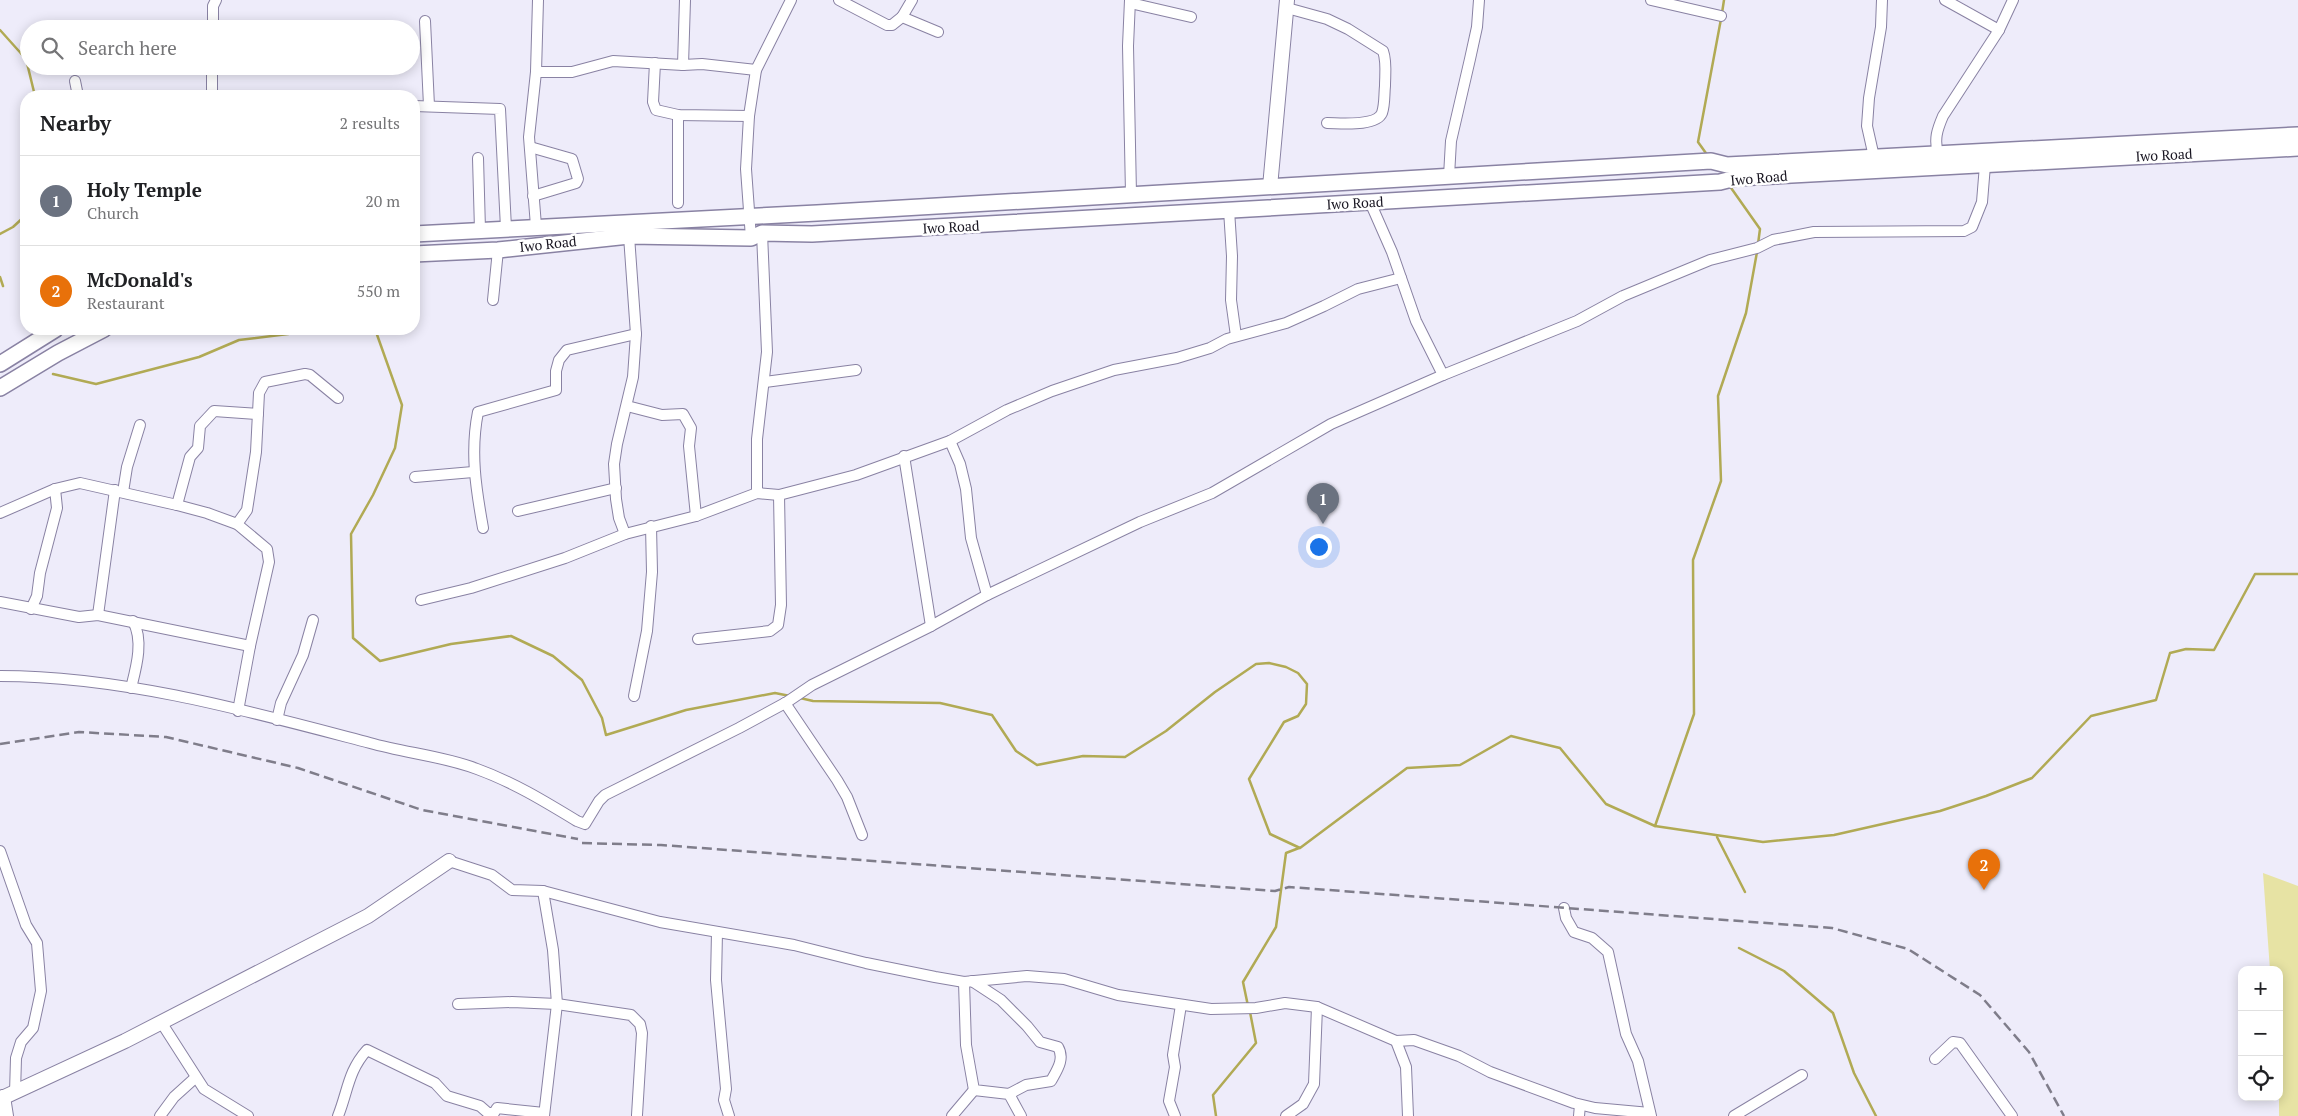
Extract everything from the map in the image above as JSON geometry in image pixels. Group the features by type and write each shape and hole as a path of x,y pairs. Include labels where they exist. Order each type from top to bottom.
{"main road":[{"name":"Iwo Road","path":"420,254 498,250 629,236 812,234 1720,182 1736,178 1985,165 2298,135"},
{"name":"Iwo Road","path":"420,234 1710,161 1727,165 1938,154 2177,148 2298,148"},
{"path":"3,362 46,335"},
{"path":"0,388 58,353 92,335"}],"street":[{"path":"213,20 213,6 216,0"},
{"path":"536,226 530,147 536,72 538,0"},
{"path":"683,65 685,0"},
{"path":"757,493 757,439 765,382 767,343 756,235 750,216 746,169 749,116 756,70 791,0"},
{"path":"840,0 887,25 892,25 902,17 912,0"},
{"path":"1449,176 1451,141 1477,27 1479,0"},
{"path":"1651,0 1721,16"},
{"path":"1874,157 1867,126 1869,98 1881,27 1882,0"},
{"path":"1945,0 1999,30"},
{"path":"1938,154 1935,142 1943,116 1999,30 2013,0"},
{"path":"1131,194 1128,46 1130,2 1191,17"},
{"path":"1270,187 1287,4 1348,29 1383,51 1385,70 1384,104 1380,116 1375,120 1357,124 1327,123"},
{"path":"902,17 938,32"},
{"path":"425,21 429,106"},
{"path":"536,72 572,72 613,61 683,65 702,64 756,70"},
{"path":"655,64 655,108 660,111 678,115 749,116"},
{"path":"212,75 212,90"},
{"path":"75,81 77,90"},
{"path":"420,106 500,109 506,228"},
{"path":"678,115 678,204"},
{"path":"530,147 572,159 578,178 576,184 533,196"},
{"path":"478,158 480,230"},
{"path":"0,676 94,683 131,688 277,720 475,768 526,789 577,821 585,824 599,801 605,795 786,702 812,686 931,626 987,594 1140,522 1212,493 1331,424 1443,374 1577,320 1623,296 1710,260 1757,248 1773,240 1814,232 1964,230 1972,227 1982,202 1985,165"},
{"path":"1370,202 1392,252 1416,321 1443,374"},
{"path":"1229,210 1232,256 1231,300 1236,336"},
{"path":"625,534 619,518 614,464 616,444 633,378 636,334 629,236"},
{"path":"493,300 498,250"},
{"path":"420,600 472,588 565,558 625,534 696,516 757,493 779,495 856,475 904,456 950,441 1007,410 1052,391 1114,370 1177,358 1210,348 1236,336 1286,322 1358,289 1400,278"},
{"path":"483,528 473,472 475,427 478,412 556,390 557,365 568,350 636,334"},
{"path":"765,382 856,370"},
{"path":"237,524 247,510 256,452 259,393 265,382 305,374 338,398"},
{"path":"627,406 662,415 683,414 691,428 689,446 696,516"},
{"path":"178,505 190,457 198,448 200,426 214,410 258,414"},
{"path":"98,615 119,491 140,425"},
{"path":"950,441 960,464 966,489 971,538 987,594"},
{"path":"904,456 931,626"},
{"path":"415,477 473,472"},
{"path":"0,513 55,489 80,483 178,505 237,524 267,549 270,555 238,711"},
{"path":"518,511 616,488"},
{"path":"31,609 37,596 40,573 57,508 55,489"},
{"path":"698,639 770,631 778,625 781,605 779,495"},
{"path":"634,696 647,631 652,572 651,526"},
{"path":"0,602 79,617 98,615 133,621 250,646"},
{"path":"277,720 281,703 303,655 313,620"},
{"path":"131,688 138,662 138,630 133,621"},
{"path":"786,702 847,796 862,835"},
{"path":"0,851 26,925 37,943 41,991 33,1028 21,1042 16,1058 6,1096 6,1116"},
{"path":"6,1096 161,1022 368,916 450,861 492,875 512,890 543,891 660,922 794,945 866,963 968,981 1027,976 1064,979 1118,995 1212,1009 1244,1009 1284,1003 1317,1007 1396,1041 1414,1040 1459,1056 1516,1082 1580,1105 1650,1114 1638,1061 1626,1034 1608,952 1592,938 1574,932 1566,918 1564,908"},
{"path":"338,1116 347,1095 349,1078 357,1061 367,1050 435,1083 447,1096 480,1106 488,1113 494,1113 497,1108 544,1114 548,1064 557,1004 553,950 543,891"},
{"path":"717,932 716,980 726,1089 724,1100 728,1116"},
{"path":"968,981 966,1045 974,1090"},
{"path":"968,981 1001,1000 1040,1042 1058,1048 1061,1052 1060,1062 1051,1081 1026,1085 1010,1094 974,1090"},
{"path":"458,1004 512,1002 557,1004 631,1015 640,1024 642,1033 637,1115"},
{"path":"1175,1116 1169,1101 1176,1067 1173,1055 1181,1005"},
{"path":"1286,1116 1303,1104 1314,1084 1317,1007"},
{"path":"161,1022 195,1078 204,1089 214,1097 248,1116"},
{"path":"1396,1041 1406,1067 1408,1116"},
{"path":"1935,1059 1953,1042 1960,1043 2012,1116"},
{"path":"1734,1116 1802,1075"},
{"path":"160,1116 174,1097 195,1078"},
{"path":"952,1116 974,1090"},
{"path":"1010,1094 1021,1116"},
{"path":"1579,1116 1580,1105"}],"shaded area":[{"path":"2263,873 2298,886 2298,1116 2279,1116 2279,1101 2283,1101 2283,966 2270,966"}],"waterway":[{"path":"1722,13 1724,0"},
{"path":"1708,156 1698,142 1721,19"},
{"path":"0,30 20,52"},
{"path":"30,75 34,90"},
{"path":"1729,185 1760,229 1758,244"},
{"path":"0,234 20,221"},
{"path":"1655,826 1694,714 1693,560 1721,481 1718,396 1746,313 1757,252"},
{"path":"0,277 3,286"},
{"path":"53,374 96,384 199,357 239,340 280,335"},
{"path":"377,335 402,405 395,448 373,495 351,534 353,638 380,661 451,644 511,636 553,656 582,680 602,718 606,735 686,710 775,693 790,696"},
{"path":"800,698 813,701 940,703 992,715 1016,751 1037,765 1083,756 1125,757 1166,731 1215,692 1256,664 1269,663 1286,667 1298,673 1307,684 1306,704 1298,716 1284,722 1249,779 1270,834 1300,848 1407,768 1460,765 1511,736 1560,748 1606,804 1655,826 1763,842 1834,835 1940,811 2032,778 2091,716 2156,700 2170,653 2186,649 2214,650 2255,574 2298,574"},
{"path":"1717,837 1745,892"},
{"path":"1248,1006 1243,982 1276,927 1286,853 1299,848"},
{"path":"1739,948 1784,971 1833,1013 1854,1073 1876,1116"},
{"path":"1216,1116 1213,1095 1256,1043 1250,1012"}],"railway":[{"path":"0,744 79,732 166,737 298,768 422,810 578,839"},
{"path":"582,843 661,845 1275,891 1289,887 1832,928 1908,949 1980,995 2029,1052 2064,1116"}],"place":[{"name":"Holy Temple","path":"1323,524"},
{"name":"McDonald's","path":"1984,890"}]}
